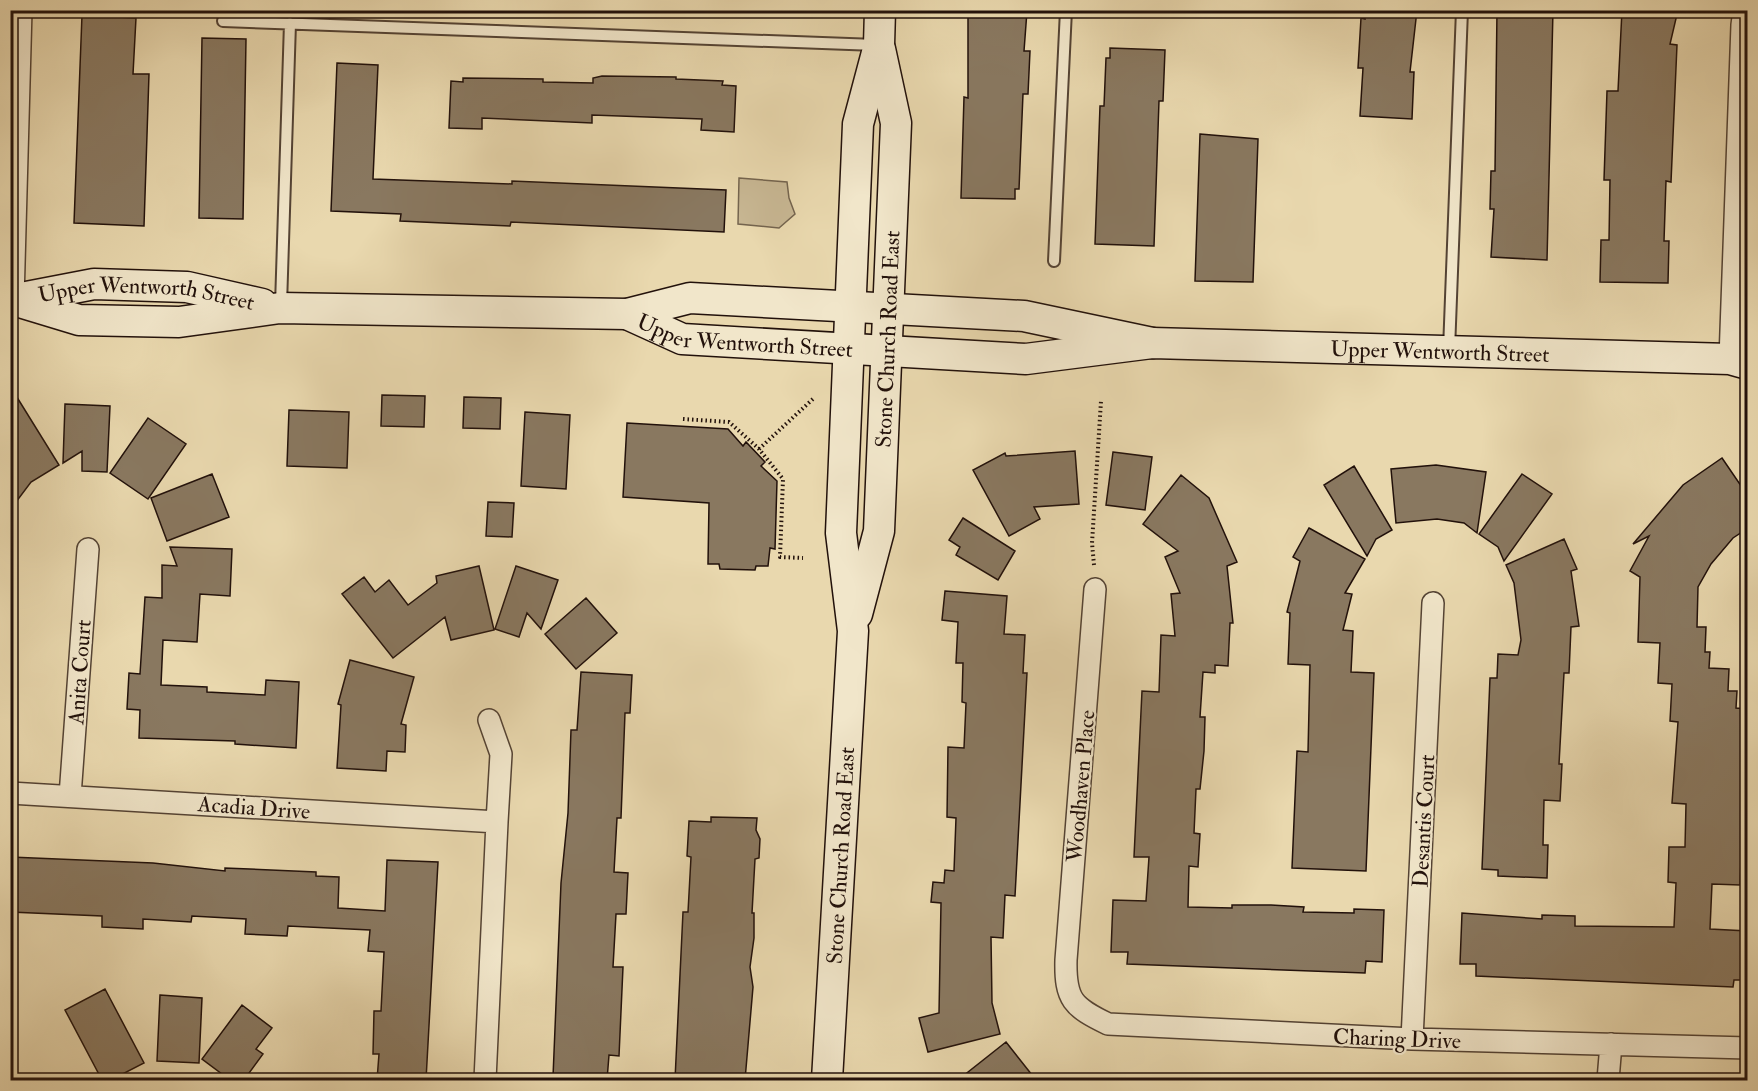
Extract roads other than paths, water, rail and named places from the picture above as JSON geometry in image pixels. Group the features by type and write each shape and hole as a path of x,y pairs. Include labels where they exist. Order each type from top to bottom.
{"main road":[{"name":"Stone Church Road East","path":"827,1080 853,632 841,533 858,124 879,45 880,10"},
{"name":"Stone Church Road East","path":"853,632 879,531 896,123 879,45"},
{"name":"Upper Wentworth Street","path":"12,300 79,320 180,322 280,308 627,314 690,298 1024,316 1152,343"},
{"name":"Upper Wentworth Street","path":"627,314 682,339 1026,359 1152,343 1742,359"}],"street":[{"path":"12,300 15,77 21,10"},
{"path":"1742,359 1742,25 1744,10"},
{"name":"Anita Court","path":"70,796 88,549"},
{"name":"Woodhaven Place","path":"1065,984 1095,589"},
{"name":"Desantis Court","path":"1412,1039 1433,603"},
{"path":"486,1080 501,754 489,720"},
{"name":"Acadia Drive","path":"10,793 497,822"},
{"name":"Charing Drive","path":"1065,984 1079,1010 1108,1024 1412,1039 1748,1048"},
{"path":"1608,1080 1611,1044"}],"lane":[{"path":"1054,261 1066,10"},
{"path":"1449,350 1462,10"},
{"path":"223,21 879,45"},
{"path":"280,308 290,23"}]}
